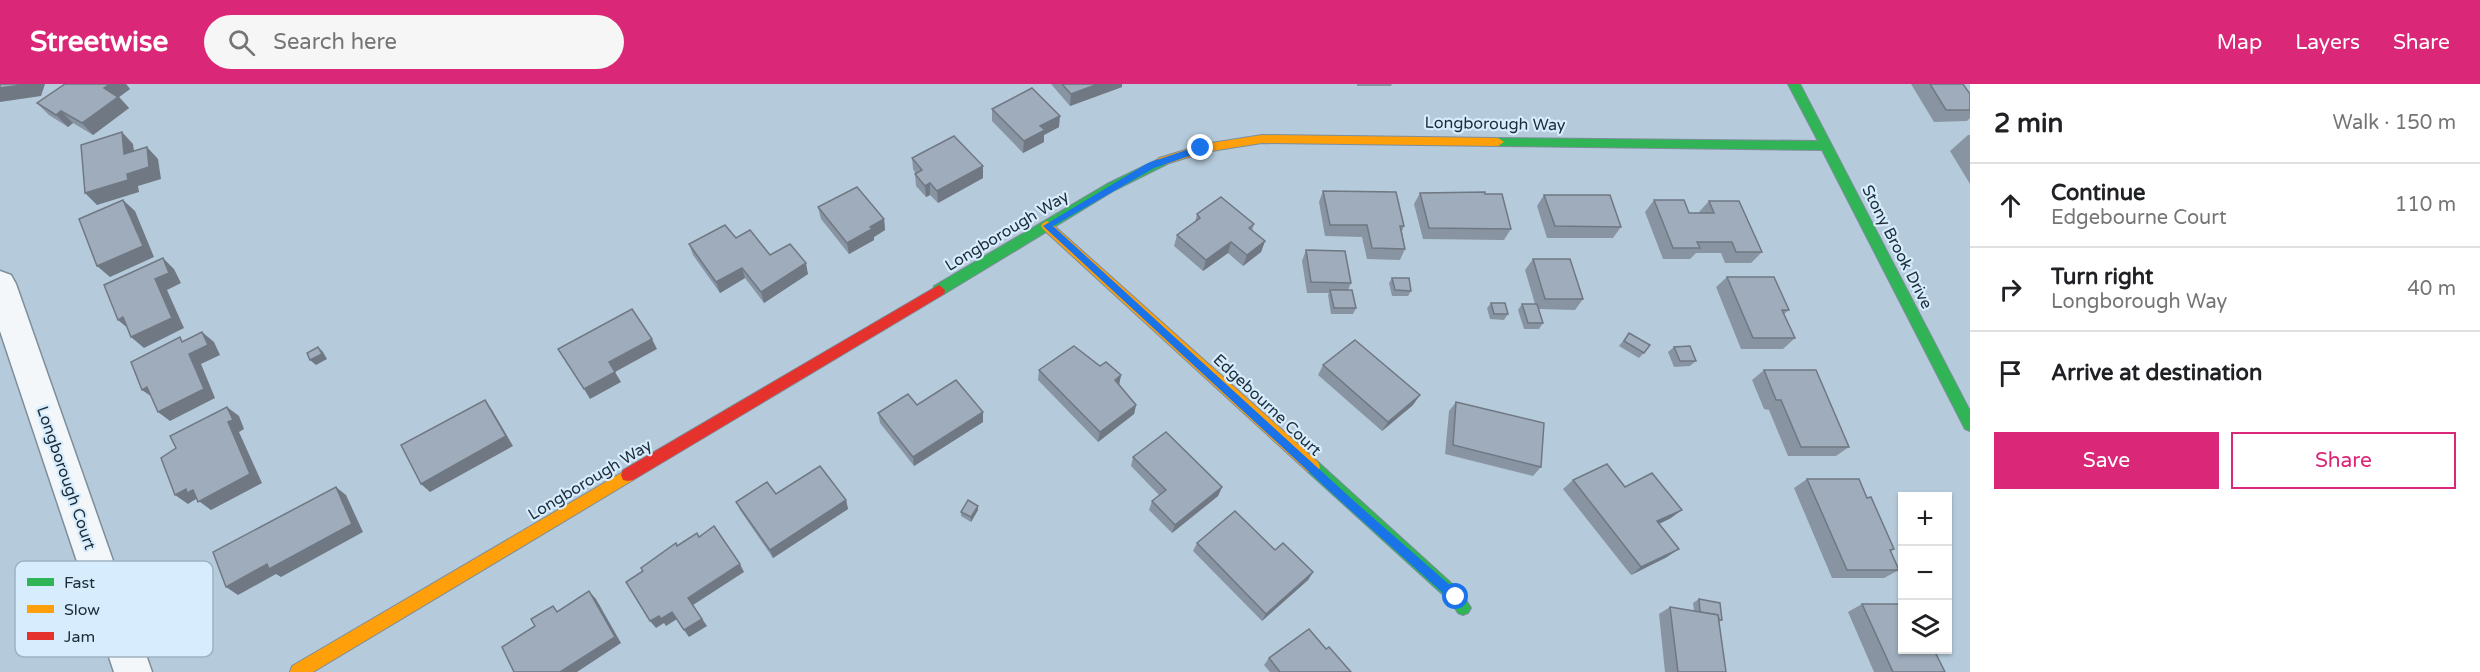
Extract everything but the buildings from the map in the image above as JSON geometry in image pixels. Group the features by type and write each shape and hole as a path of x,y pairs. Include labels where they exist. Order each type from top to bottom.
{"street":[{"name":"Stony Brook Drive","path":"1794,84 1970,425"},
{"name":"Longborough Way","path":"298,672 1151,165 1201,148 1262,139 1826,146"},
{"name":"Edgebourne Court","path":"1047,226 1350,504 1456,597 1463,608"},
{"name":"Longborough Court","path":"0,284 95,561"},
{"name":"Longborough Court","path":"128,657 133,672"}],"traffic: fast":[{"path":"1794,84 1970,425"},
{"path":"1498,142 1826,146"},
{"path":"939,290 1111,187 1163,161"},
{"path":"1313,467 1456,597 1463,608"}],"traffic: slow":[{"path":"1163,161 1205,148 1262,139 1498,142"},
{"path":"1047,226 1313,467"},
{"path":"298,672 628,475"}],"traffic: jam":[{"path":"628,475 939,290"}],"route":[{"path":"1201,148 1151,165 1047,226 1350,504 1456,597"}]}
